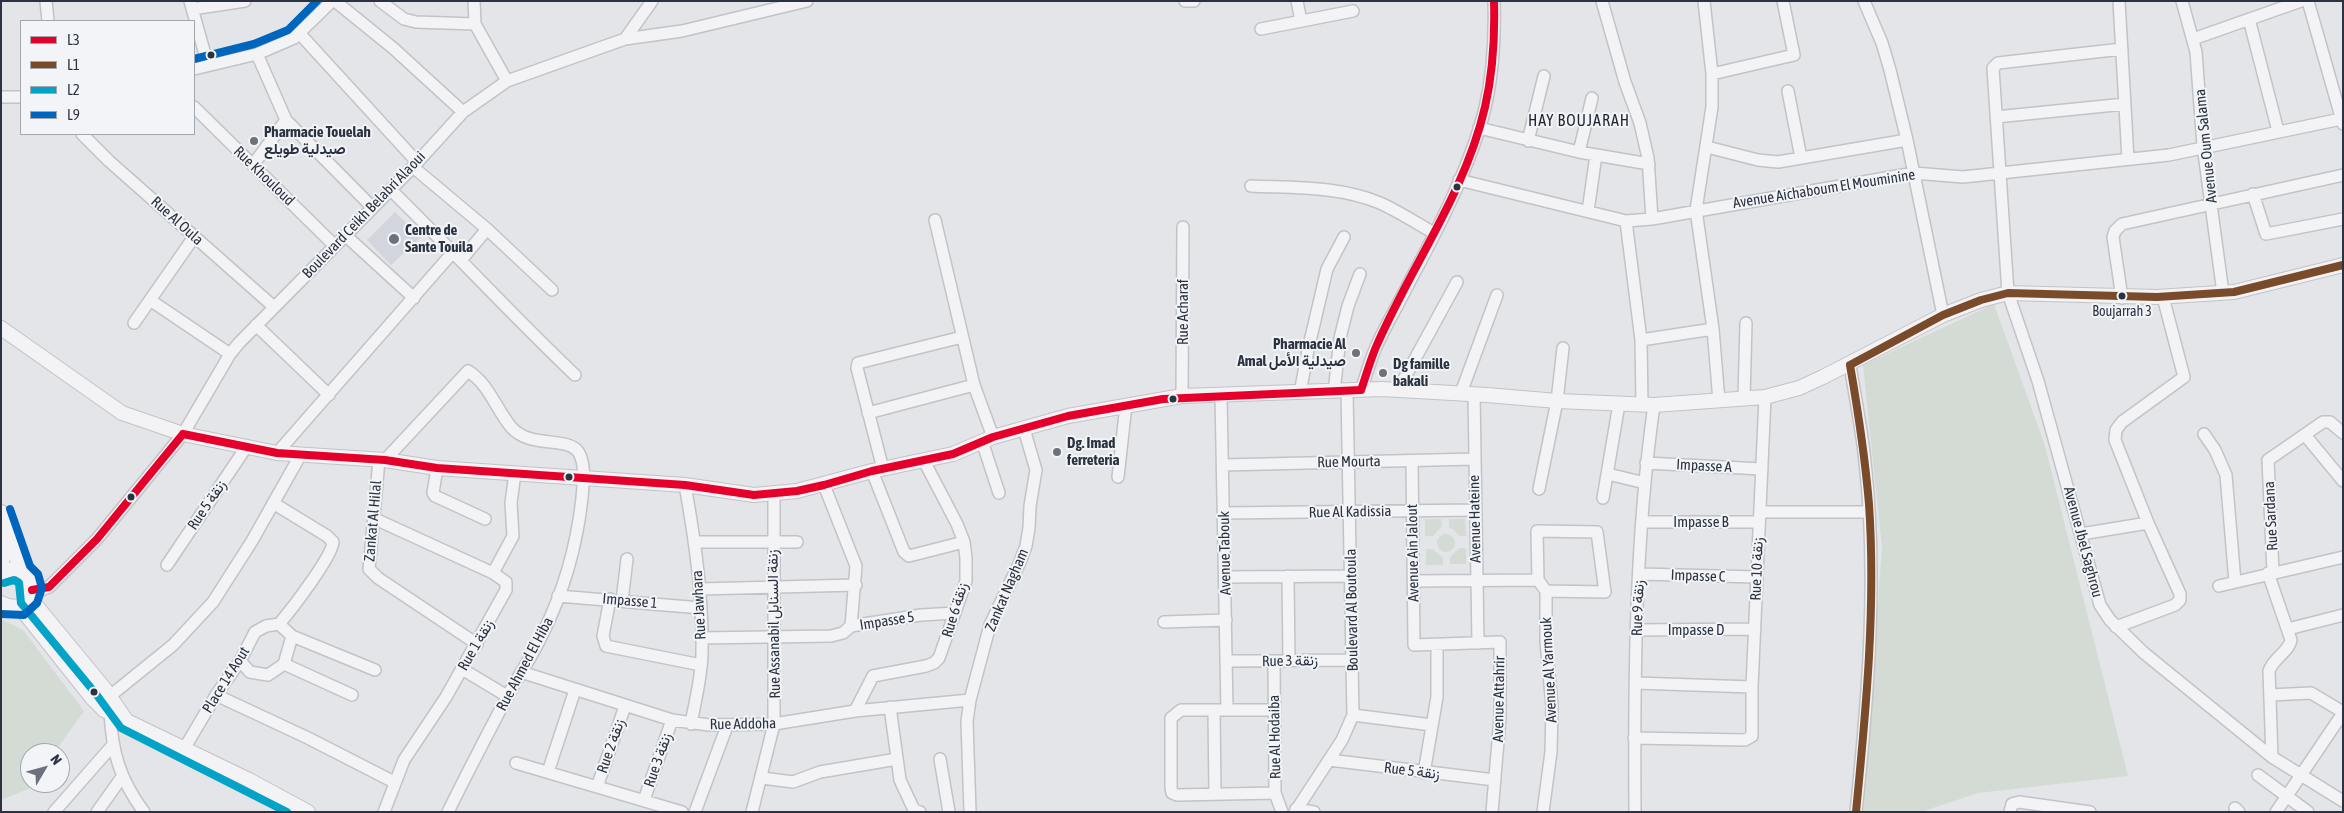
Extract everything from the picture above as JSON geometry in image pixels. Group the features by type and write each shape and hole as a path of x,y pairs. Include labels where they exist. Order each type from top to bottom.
{"street":[{"path":"46,1 48,20"},
{"path":"208,65 191,5 245,1"},
{"path":"195,69 257,54 287,42 300,34 334,1 393,48 463,112"},
{"path":"380,1 404,19 439,24 475,24"},
{"path":"474,1 475,24 507,81"},
{"path":"625,39 652,1"},
{"name":"Boulevard Ceikh Belabri Alaoui","path":"27,598 49,587 98,540 183,434 230,354 256,325 391,190 463,112 507,81 625,39 682,32 807,1"},
{"path":"1185,1 1194,1"},
{"path":"1297,1 1301,21"},
{"path":"1347,391 1376,347 1434,233 1459,180 1479,128 1489,80 1495,23 1494,1"},
{"path":"1602,1 1625,82 1640,123 1648,164 1652,219"},
{"path":"1704,1 1712,74 1712,107 1696,210 1713,329 1720,401"},
{"path":"1712,74 1794,55 1782,1"},
{"path":"1864,1 1882,43 1907,140 1943,314"},
{"path":"2119,1 2128,159"},
{"name":"Avenue Oum Salama","path":"2182,1 2196,52 2203,146 2223,293"},
{"path":"2193,39 2301,1"},
{"path":"2308,1 2342,122"},
{"path":"1261,29 1353,11"},
{"path":"2249,18 2278,131"},
{"path":"300,34 415,165 552,290"},
{"name":"Avenue Jbel Saghrou","path":"2122,49 1998,63 1993,68 2008,293 2038,381 2081,534 2096,597 2104,613 2144,654 2272,757 2343,801"},
{"path":"257,54 286,120 372,207"},
{"path":"1528,141 1544,76"},
{"path":"1788,91 1801,158"},
{"path":"3,95 20,97"},
{"path":"1579,152 1592,98"},
{"path":"1996,117 2125,104"},
{"name":"Rue Khouloud","path":"195,108 335,246"},
{"path":"253,165 286,120"},
{"name":"Avenue Aichaboum El Mouminine","path":"1459,180 1626,221 1652,219 1914,173 1963,177 2169,155 2278,131 2342,122"},
{"path":"1479,128 1579,152 1648,164"},
{"name":"Rue Al Oula","path":"83,135 109,161 274,307"},
{"path":"1707,147 1758,160 1778,162 1907,140"},
{"path":"1588,211 1596,155"},
{"path":"2122,298 2113,236 2118,226 2343,175"},
{"path":"1251,186 1327,189 1380,203 1434,233"},
{"path":"391,190 458,255 521,323 575,375"},
{"path":"2253,194 2266,234 2343,219"},
{"path":"935,220 988,439 999,493"},
{"name":"Rue 9 زنقة","path":"1626,221 1648,404 1637,630 1634,738 1635,812"},
{"name":"Rue Acharaf","path":"1182,396 1183,227"},
{"path":"277,453 414,298 487,229"},
{"path":"345,235 414,298"},
{"path":"134,323 194,237"},
{"path":"1300,393 1327,269 1344,237"},
{"path":"1,328 122,413 183,434 277,453 382,460 437,468 685,485 754,494 774,494 824,485 877,470 953,454 988,439 1068,416 1182,396 1398,390 1619,404 1720,401 1765,397 1799,388 1850,365 1943,314 1981,300 2008,293 2122,298 2223,293 2343,265"},
{"path":"1347,391 1340,338 1348,306 1360,274"},
{"path":"1398,390 1457,282"},
{"path":"1467,394 1497,295"},
{"path":"2116,627 2174,605 2181,598 2115,440 2116,430 2122,422 2184,377 2163,297"},
{"path":"150,300 230,354"},
{"path":"1744,398 1746,323"},
{"path":"256,325 329,395"},
{"path":"1641,340 1713,329"},
{"path":"962,337 858,364 857,368 868,414 877,470 904,552 909,556 964,542"},
{"path":"1539,489 1557,401 1563,348"},
{"path":"1850,365 1865,462 1869,512 1870,602 1866,713 1856,812"},
{"name":"Rue Ahmed El Hiba","path":"382,460 468,371 487,389 511,426 521,436 534,441 568,444 575,449 582,460 584,478 580,520 558,596 542,635 507,696 448,812"},
{"path":"868,414 974,385"},
{"name":"Boulevard Al Boutoula","path":"1296,810 1329,760 1353,715 1347,391"},
{"name":"Avenue Hateine","path":"1467,394 1474,459 1478,643"},
{"name":"Avenue Tabouk","path":"1221,396 1227,710"},
{"name":"Rue 10 زنقة","path":"1634,738 1749,739 1753,733 1752,687 1765,397"},
{"path":"1603,498 1619,404"},
{"path":"1118,477 1126,405"},
{"path":"2343,433 2326,421 2316,425 2305,435 2343,481"},
{"name":"Zankat Nagham","path":"970,812 966,721 970,700 990,624 1009,588 1026,546 1036,470 1024,429"},
{"path":"2204,434 2215,450 2226,475 2235,582"},
{"name":"Rue Sardana","path":"2288,628 2271,572 2268,460 2305,435"},
{"name":"Rue 5 زنقة","path":"167,565 247,446"},
{"path":"144,812 122,777 112,746 112,705 202,616 232,575 301,454"},
{"name":"Rue Mourta","path":"1223,465 1474,459"},
{"name":"Zankat Al Hilal","path":"382,460 373,518 369,567 371,573 477,644"},
{"name":"Avenue Ain Jalout","path":"1412,460 1414,646"},
{"name":"Rue 6 زنقة","path":"855,711 872,676 934,663 944,646 966,581 964,542 924,461"},
{"name":"Impasse A","path":"1646,463 1762,469"},
{"path":"437,468 433,493 435,496 485,519"},
{"path":"373,518 493,573 513,536 510,504 515,473"},
{"path":"1608,474 1645,483"},
{"name":"Rue Jawhara","path":"685,485 695,542 701,608 701,666 691,724"},
{"path":"824,485 853,556 857,575 851,626"},
{"name":"Rue Assanabil زنقة السنابل","path":"752,812 774,724 774,494"},
{"path":"273,504 327,536 333,542 313,578 279,624 292,636 375,670"},
{"name":"Rue Al Kadissia","path":"1224,513 1475,510"},
{"path":"1,512 21,571 30,579 27,598 92,698 112,705 127,720 249,780 301,810"},
{"name":"Impasse B","path":"1642,522 1869,512"},
{"path":"2081,534 2148,522"},
{"path":"6,526 1,572 7,570 21,571"},
{"path":"1537,531 1598,532 1605,592 1546,591 1538,580 1537,531"},
{"path":"695,542 797,542"},
{"path":"2219,586 2271,572 2343,557"},
{"path":"622,601 627,559"},
{"name":"Rue 1 زنقة","path":"384,812 404,760 446,697 506,590 506,582 493,573"},
{"name":"Impasse C","path":"1640,574 1757,578"},
{"path":"1288,576 1289,661"},
{"path":"1225,577 1351,576"},
{"path":"1414,581 1538,580"},
{"path":"700,588 856,585"},
{"name":"Avenue Al Yarmouk","path":"1543,812 1551,752 1552,706 1546,642 1546,591"},
{"name":"Impasse 1","path":"558,596 701,608"},
{"path":"1,603 7,606 27,598"},
{"path":"610,599 603,636 606,646 701,666"},
{"name":"Impasse 5","path":"701,638 831,636 842,633 851,626 921,615 955,613"},
{"path":"2272,757 2269,670 2273,662 2291,643 2288,628 2343,615"},
{"path":"1164,622 1226,620"},
{"name":"Place 14 Aout","path":"184,749 216,695 240,661 255,632 266,626 279,624"},
{"name":"Impasse D","path":"1637,630 1755,629"},
{"path":"240,661 250,672 268,676 284,664 292,636"},
{"name":"Avenue Attahrir","path":"1414,646 1500,642 1500,718 1492,812"},
{"path":"1424,773 1437,697 1437,646"},
{"name":"Rue 3 زنقة","path":"1227,661 1352,660"},
{"name":"Rue Al Hodaiba","path":"1274,661 1275,793 1282,812"},
{"path":"284,664 352,695"},
{"path":"462,669 507,696"},
{"name":"Rue Addoha","path":"521,672 625,706 691,724 727,726 774,724 855,711 970,700"},
{"path":"1636,684 1752,687"},
{"path":"548,772 574,690"},
{"path":"2270,695 2306,692 2316,695 2343,712 2276,812"},
{"path":"216,695 308,738 394,782"},
{"name":"Rue 2 زنقة","path":"597,787 625,706"},
{"path":"890,707 900,780 916,811"},
{"path":"1274,710 1181,710 1172,718 1171,788 1172,793 1177,795 1275,793"},
{"path":"1214,710 1215,794"},
{"path":"1353,715 1432,725"},
{"name":"Rue 3 زنقة","path":"644,800 672,720"},
{"path":"695,812 727,726"},
{"path":"54,812 112,746"},
{"path":"762,778 793,782 820,772 897,758"},
{"path":"940,760 949,812"},
{"name":"Rue 5 زنقة","path":"1329,760 1424,773 1495,780"},
{"path":"516,764 682,812"},
{"path":"2258,775 2308,812"},
{"path":"97,812 122,777"},
{"path":"2010,812 2012,804 2018,802 2090,812"},
{"path":"1296,810 1314,812"}],"shaded area":[{"name":"Centre de Sante Touila","path":"395,212 421,237 391,265 367,240"},
{"path":"1994,304 2045,446 2128,776 1978,793 1921,812 1862,812 1882,548 1863,365"},
{"path":"1425,519 1441,519 1442,526 1433,536 1425,536"},
{"path":"1449,519 1465,519 1466,536 1459,536 1453,529 1449,528"},
{"path":"1442,534 1450,534 1455,539 1453,550 1442,552 1437,547 1437,539"},
{"path":"1459,548 1466,548 1466,564 1450,564 1450,557"},
{"path":"1426,549 1433,549 1443,558 1443,565 1426,565"},
{"path":"1,619 23,630 84,711 61,743 20,743 20,792 1,800"}],"transit line":[{"name":"L9","path":"195,59 254,44 288,30 317,1"},
{"name":"L3","path":"1361,390 1376,347 1451,200 1476,139 1485,107 1492,67 1494,1"},
{"name":"L1","path":"1850,365 1943,315 1981,300 2008,293 2157,297 2234,292 2343,265"},
{"name":"L1","path":"1850,365 1865,469 1871,543 1869,658 1856,812"},
{"name":"L3","path":"183,434 277,453 385,460 437,468 685,485 754,495 797,491 824,485 872,471 953,454 993,437 1068,416 1163,399 1361,390"},
{"name":"L3","path":"32,590 49,587 97,539 183,434"},
{"name":"L9","path":"1,614 24,615 37,603 42,588 38,574 30,566 10,509"},
{"name":"L2","path":"4,583 14,580 19,583 21,603 96,694 121,728 287,812"}],"place":[{"name":"Pharmacie Touelah صيدلية طويلع","path":"254,141"},
{"name":"Centre de Sante Touila","path":"394,239"},
{"name":"Boujarrah 3","path":"2122,296"},
{"name":"Pharmacie Al Amal صيدلية الأمل","path":"1356,353"},
{"name":"Dg famille bakali","path":"1383,373"},
{"name":"Dg. Imad ferreteria","path":"1057,452"}],"district":[{"name":"HAY BOUJARAH","path":"1579,121"}]}
